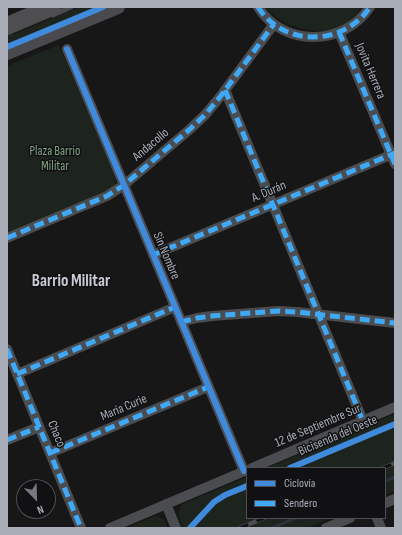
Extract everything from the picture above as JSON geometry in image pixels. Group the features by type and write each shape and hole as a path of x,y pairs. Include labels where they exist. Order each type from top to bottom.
{"highway":[{"path":"7,13 22,7"},
{"path":"12,27 51,12"}],"street":[{"path":"7,53 118,7"},
{"path":"258,7 263,15 280,28 290,33 314,37 327,36 351,26 361,19 370,7"},
{"name":"Andacollo","path":"7,238 102,198 124,185 197,122 212,106 274,24"},
{"name":"Jovita Herrera","path":"339,32 394,158"},
{"name":"Sin Nombre","path":"67,49 208,387 246,468"},
{"path":"225,90 363,421"},
{"name":"A. Durán","path":"153,255 273,205 394,158"},
{"path":"17,374 175,307"},
{"path":"181,322 208,316 268,311 287,311 395,323"},
{"name":"Chaco","path":"7,350 81,528"},
{"name":"María Curie","path":"50,453 208,387"},
{"name":"12 de Septiembre Sur","path":"254,467 395,408"},
{"path":"7,440 39,426"},
{"name":"12 de Septiembre Sur","path":"110,528 246,470"},
{"path":"166,504 176,528"},
{"path":"326,528 348,519"}],"lane":[{"path":"51,12 70,7"},
{"path":"7,31 12,27"}],"green space":[{"path":"79,7 107,7 7,48 7,33 14,34"},
{"path":"266,7 362,7 353,18 341,26 332,29 311,30 290,25 272,14"},
{"name":"Plaza Barrio Militar","path":"59,45 116,179 116,183 110,190 7,233 7,66"},
{"path":"395,414 395,491 386,495 386,467 269,467"},
{"path":"246,477 246,519 329,519 307,528 184,528 179,513 179,510 183,504"},
{"path":"155,516 164,520 168,528 127,528"}],"waterway":[{"path":"386,481 395,477"},
{"path":"272,528 294,519"}],"railway":[{"path":"385,467 395,463"},
{"path":"240,528 262,519"}],"marked path":[{"path":"258,7 269,20 283,30 298,35 314,37 330,35 345,29 359,20 370,7"},
{"path":"7,238 107,196 124,185 205,115 274,24"},
{"path":"339,32 395,164"},
{"path":"225,90 363,421"},
{"path":"153,255 395,153"},
{"path":"17,374 175,307"},
{"path":"181,322 212,316 278,311 395,323"},
{"path":"7,349 81,528"},
{"path":"50,453 208,387"},
{"path":"7,440 39,427"}],"cycle path":[{"path":"7,47 103,7"},
{"path":"67,49 244,471"},
{"name":"Bicisenda del Oeste","path":"292,467 395,424"},
{"path":"190,528 214,502 225,495 246,486"}],"district":[{"name":"Barrio Militar","path":"71,282"}]}
